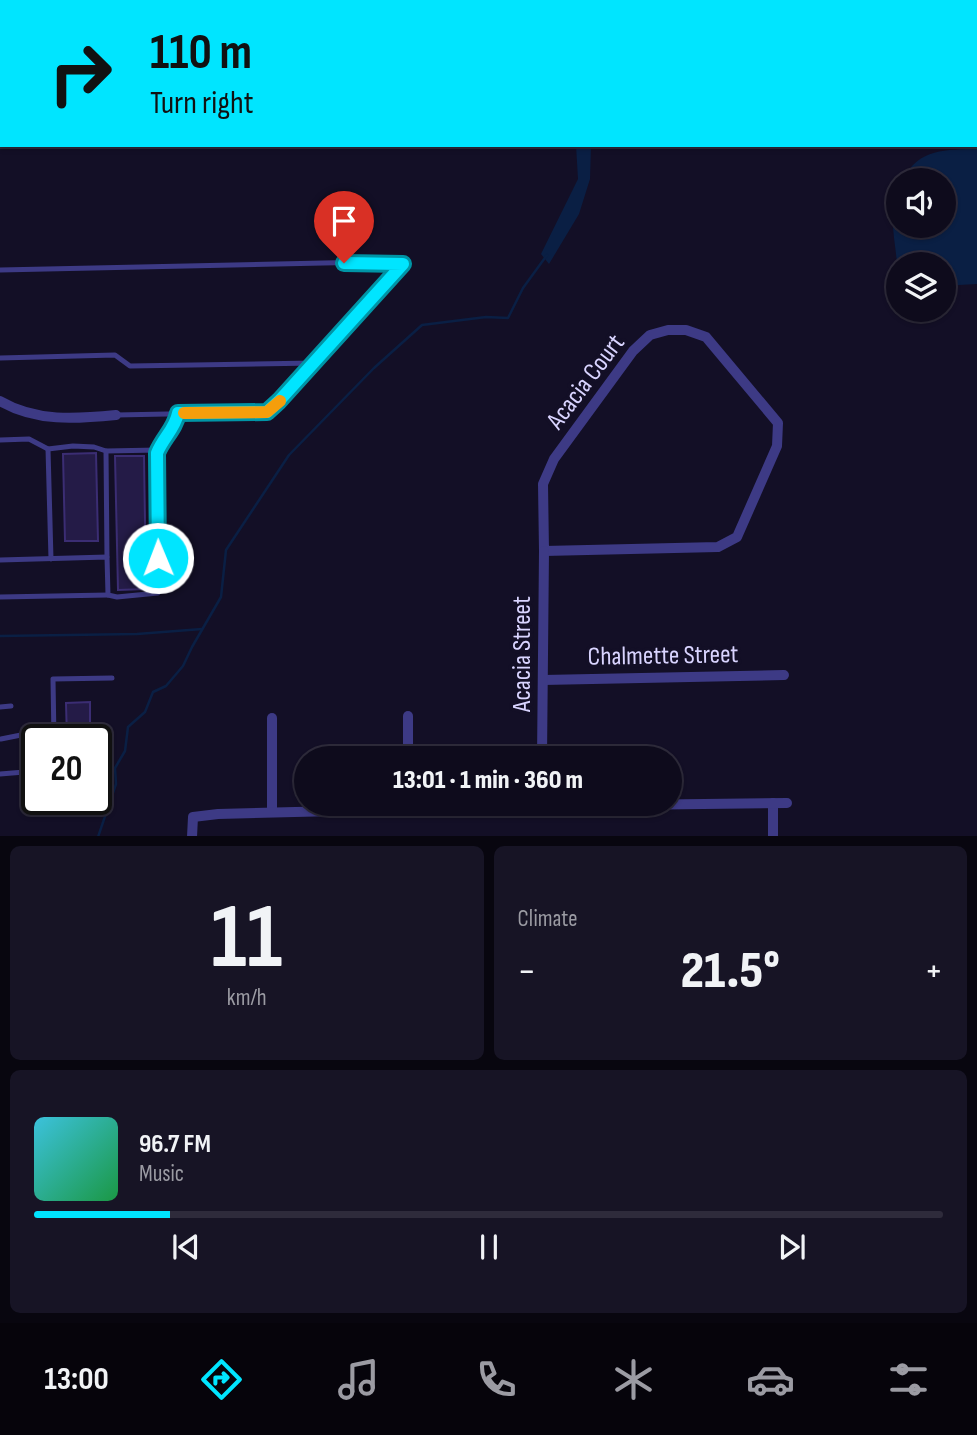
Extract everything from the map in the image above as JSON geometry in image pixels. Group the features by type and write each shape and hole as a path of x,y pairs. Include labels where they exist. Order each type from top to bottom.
{"street":[{"name":"Acacia Court","path":"668,330 686,330 706,337 778,423 777,446 737,537 718,547 544,551 543,484 548,471 633,351 650,335 668,330"},
{"path":"0,401 13,409 44,416 77,419 116,415"},
{"name":"Acacia Street","path":"542,746 544,551"},
{"name":"Chalmette Street","path":"543,680 784,675"},
{"path":"408,716 408,746"},
{"path":"272,718 272,812"},
{"path":"682,803 788,803"},
{"path":"773,803 773,836"},
{"path":"192,836 193,817 294,811"}],"lane":[{"path":"0,270 370,262 403,264 267,412 116,415"},
{"path":"0,358 115,355 130,366 314,363"},
{"path":"0,597 117,597 158,593 159,450 176,425 178,413"},
{"path":"0,440 29,439 48,449 73,446 94,447 106,451 159,450"},
{"path":"48,449 51,559"},
{"path":"106,451 108,595"},
{"path":"0,560 107,557"},
{"path":"54,724 53,679 112,678"},
{"path":"0,707 11,706"},
{"path":"1,739 21,735"},
{"path":"0,774 21,773"}],"water":[{"path":"576,147 591,147 590,179 579,214 549,264 541,254 578,179"},
{"path":"977,148 977,284 956,286 956,252 896,252 894,238 956,238 956,168 911,168 925,156"}],"building":[{"path":"96,453 98,541 65,541 63,454"},
{"path":"115,456 144,456 146,589 118,590"},
{"path":"90,702 90,724 67,724 66,703"}],"waterway":[{"path":"98,836 116,784 115,768 125,751 128,727 145,712 153,692 166,686 183,666 221,597 226,550 289,455 374,368 422,325 486,317 508,318 523,288 547,255"},
{"path":"0,636 137,634 202,629"}],"slow traffic":[{"path":"184,413 267,412 280,401"}],"route":[{"path":"158,558 157,453 161,443 176,425 178,413 267,412 403,264 344,263"}]}
